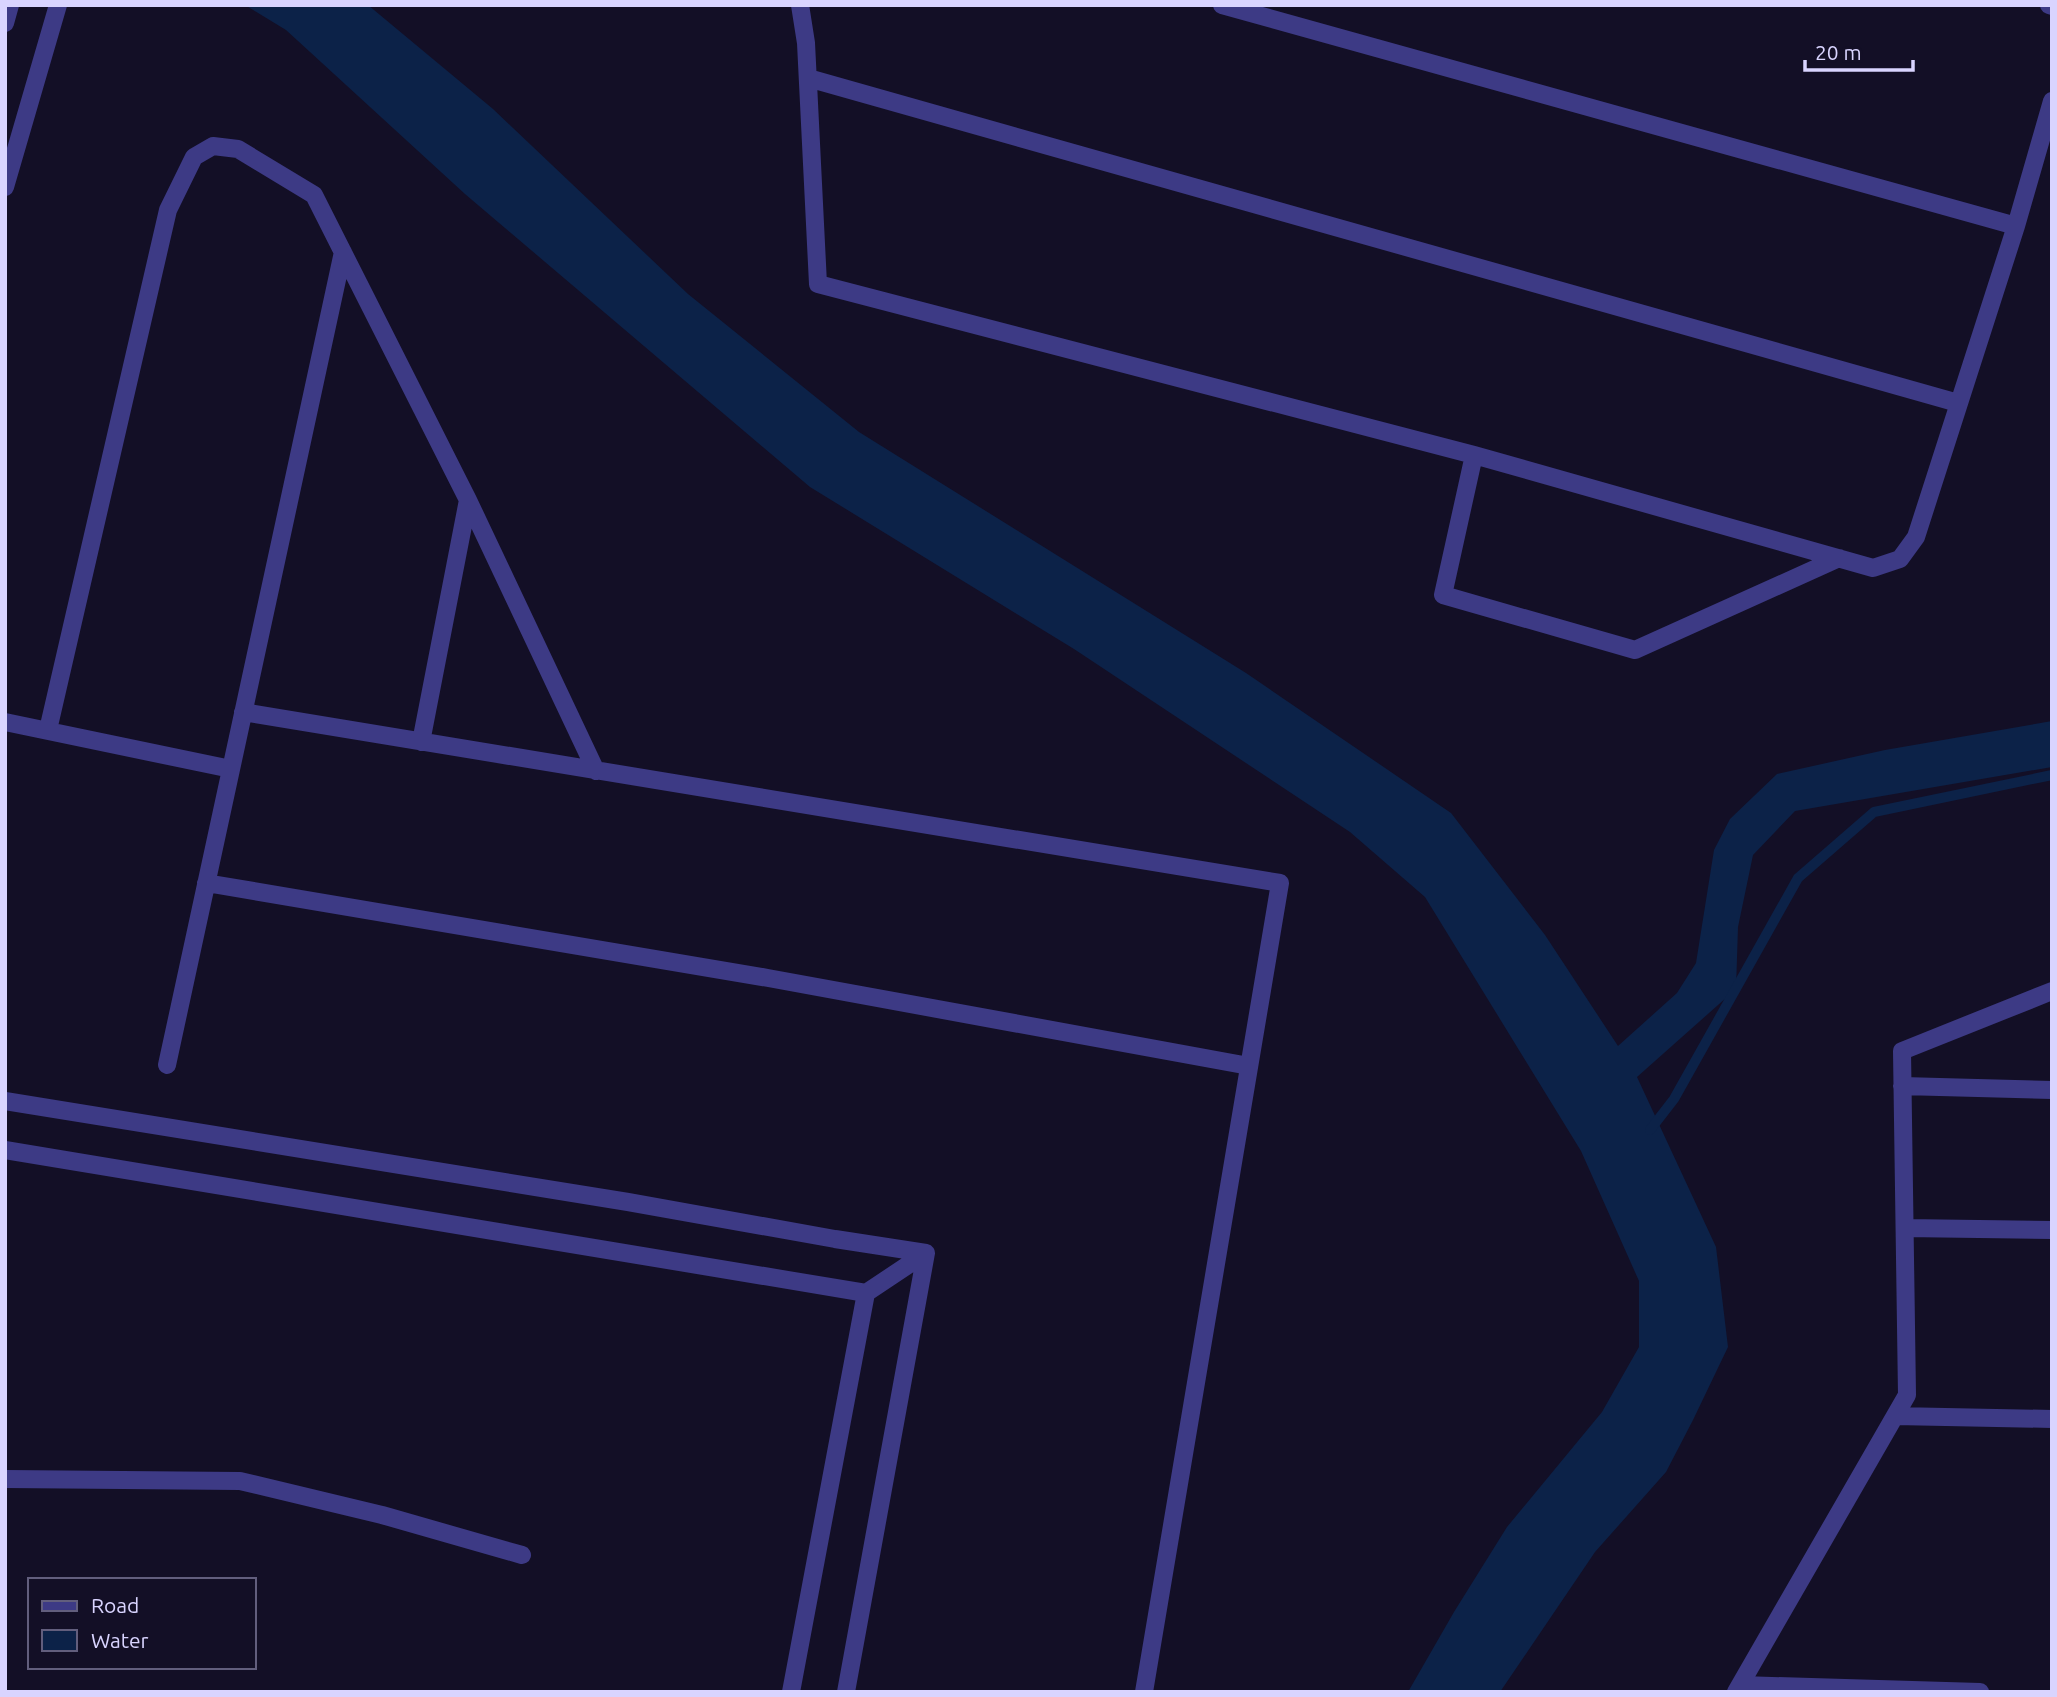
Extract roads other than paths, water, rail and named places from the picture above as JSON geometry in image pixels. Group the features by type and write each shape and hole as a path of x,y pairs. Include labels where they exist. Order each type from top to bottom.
{"street":[{"path":"5,23 10,5"},
{"path":"5,187 58,5"},
{"path":"800,5 806,43 818,284 1474,455 1873,568 1900,559 1916,537 2016,226 2052,101"},
{"path":"1222,5 2016,226"},
{"path":"808,78 1958,403"},
{"path":"48,730 168,210 194,157 213,146 238,149 314,195 468,500 596,771"},
{"path":"167,1065 343,252"},
{"path":"1474,455 1443,595 1635,650 1839,558"},
{"path":"421,742 468,500"},
{"path":"243,712 1280,883 1144,1692"},
{"path":"5,722 231,769"},
{"path":"206,883 768,978 1249,1066"},
{"path":"1980,1692 1738,1688 1907,1395 1902,1051 2052,991"},
{"path":"1902,1086 2052,1090"},
{"path":"5,1101 926,1253"},
{"path":"5,1150 866,1293 926,1253"},
{"path":"1905,1228 2052,1230"},
{"path":"846,1692 926,1253"},
{"path":"791,1692 866,1293"},
{"path":"1895,1416 2052,1419"},
{"path":"5,1479 240,1480 522,1555"}],"water":[{"path":"245,5 368,5 493,109 688,294 859,432 1246,673 1451,813 1545,935 1618,1046 1677,993 1696,963 1714,850 1730,819 1777,774 1885,750 2052,721 2052,767 1795,811 1753,855 1738,927 1736,989 1637,1077 1716,1247 1728,1347 1666,1472 1595,1552 1500,1692 1408,1692 1507,1527 1602,1412 1639,1347 1639,1281 1581,1151 1425,897 1350,832 1074,649 810,487 465,194 286,30"}],"waterway":[{"path":"1650,1130 1674,1099 1798,878 1874,812 2052,775"}]}
